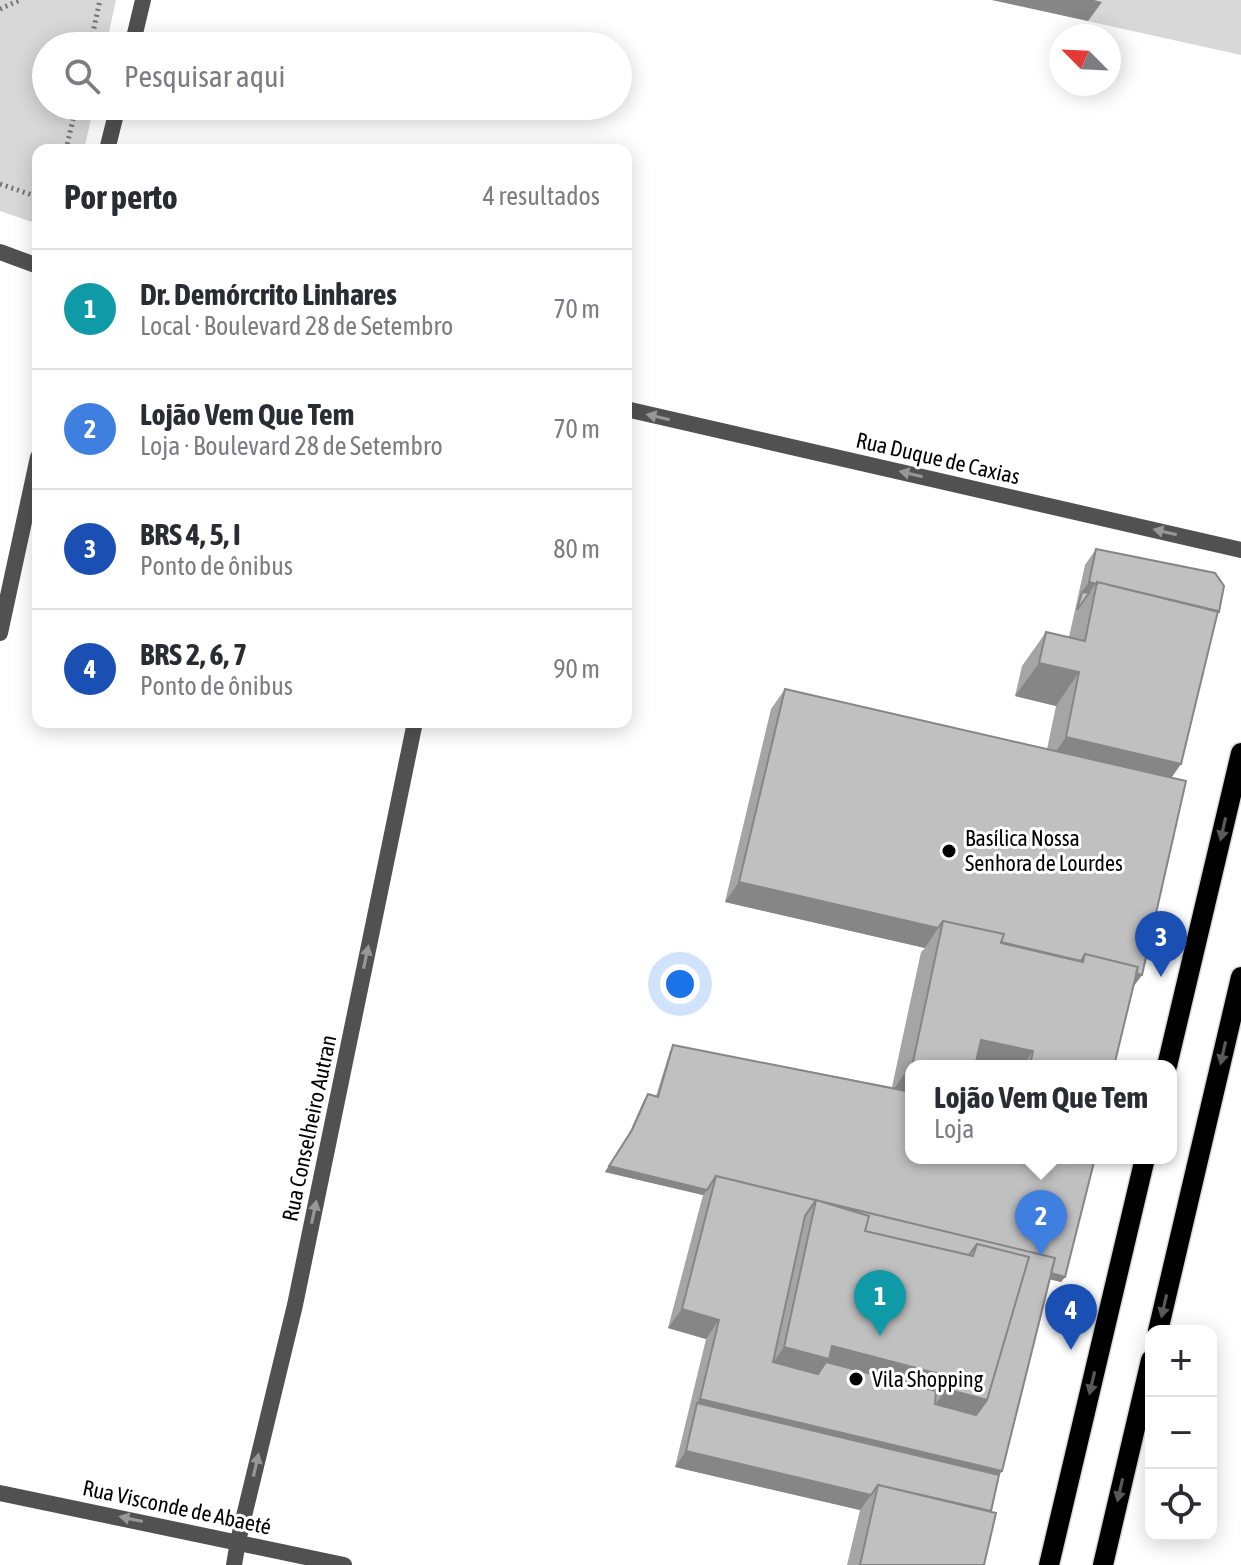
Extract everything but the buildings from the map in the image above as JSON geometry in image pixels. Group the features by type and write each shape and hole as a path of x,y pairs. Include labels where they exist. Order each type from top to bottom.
{"main road":[{"path":"1168,1060 1241,753"},
{"path":"1159,1325 1241,977"},
{"path":"1049,1565 1144,1164"},
{"path":"1103,1565 1145,1386"}],"street":[{"path":"135,32 143,0"},
{"path":"108,144 114,120"},
{"path":"0,252 32,264"},
{"name":"Rua Duque de Caxias","path":"632,410 1241,550"},
{"path":"0,633 32,485"},
{"name":"Rua Conselheiro Autran","path":"234,1565 295,1305 414,728"},
{"name":"Rua Visconde de Abaeté","path":"0,1493 344,1565"}],"path":[{"path":"0,9 20,0"},
{"path":"93,32 100,0"},
{"path":"67,144 73,120"},
{"path":"0,184 32,195"}],"shaded area":[{"path":"0,0 116,0 109,32 32,32 32,120 91,120 85,144 32,144 32,222 0,211"},
{"path":"992,0 1241,0 1241,55 1121,28 1121,24 1101,24"}],"place":[{"name":"Basílica Nossa Senhora de Lourdes","path":"949,851"},
{"name":"BRS 4, 5, I","path":"1161,977"},
{"name":"Lojão Vem Que Tem","path":"1041,1256"},
{"name":"Dr. Demórcrito Linhares","path":"880,1336"},
{"name":"BRS 2, 6, 7","path":"1071,1350"},
{"name":"Vila Shopping","path":"856,1379"}]}
